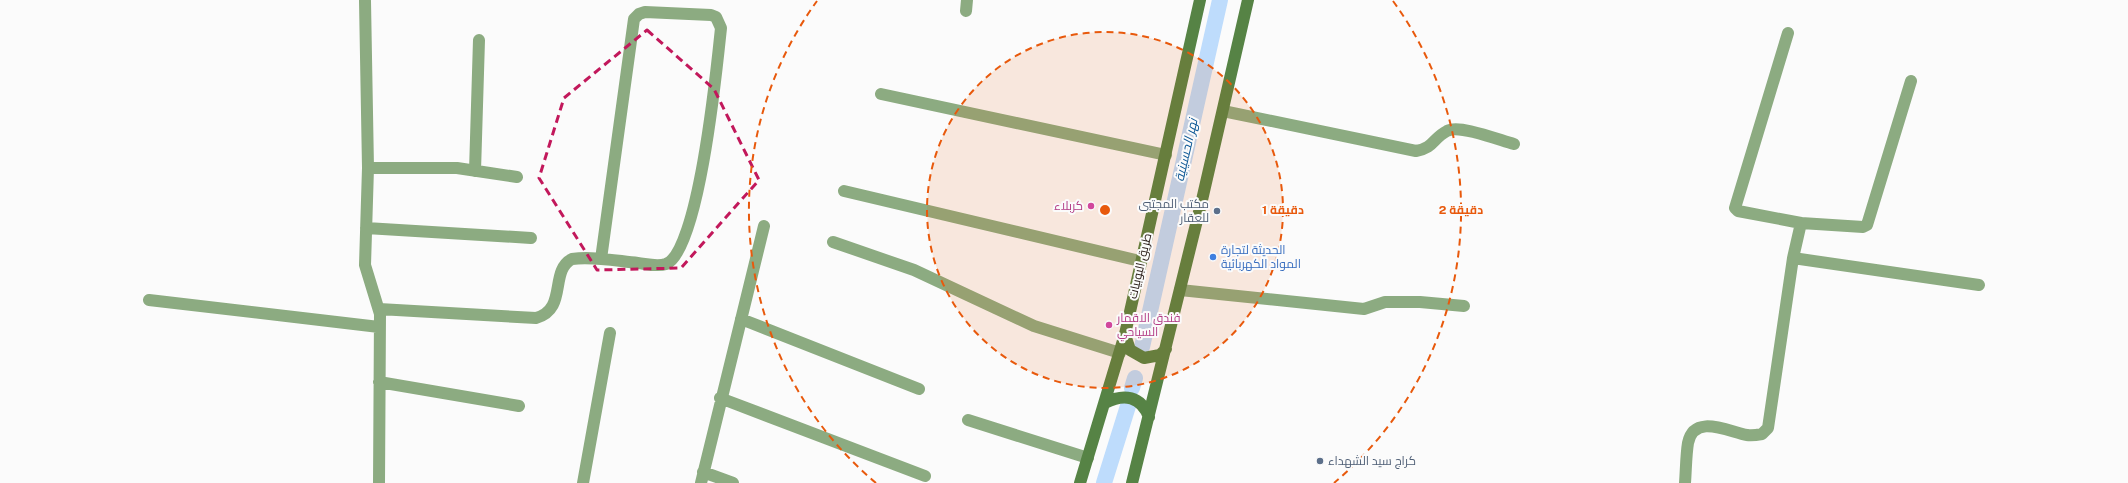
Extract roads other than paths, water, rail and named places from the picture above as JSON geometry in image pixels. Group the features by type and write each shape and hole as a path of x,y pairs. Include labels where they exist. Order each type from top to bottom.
{"main road":[{"name":"طريق البوبيات","path":"1080,483 1125,334 1140,261 1166,155 1200,0"},
{"path":"1132,483 1166,349 1248,0"},
{"path":"1125,334 1126,342 1130,350 1144,358 1160,355 1166,349"},
{"path":"1105,403 1123,396 1132,397 1140,402 1146,409 1149,417"}],"street":[{"path":"365,1 368,168 366,269 379,309 379,483"},
{"path":"379,309 536,318 542,317 552,308 565,264 576,259 601,259 658,266 673,260 679,251 695,200 706,148 721,28 716,17 711,15 645,12 639,14 634,19 601,259"},
{"path":"1788,33 1735,208 1738,211 1801,223 1863,227 1868,225 1911,81"},
{"path":"475,171 479,40"},
{"path":"881,94 1166,155"},
{"path":"1223,111 1416,151 1429,147 1441,134 1448,130 1460,129 1514,144"},
{"path":"368,168 457,168 517,177"},
{"path":"844,191 1140,261"},
{"path":"1685,483 1688,442 1692,432 1700,427 1712,426 1749,436 1762,434 1768,428 1793,258 1801,223"},
{"path":"733,483 702,478 720,398 764,226"},
{"path":"366,228 532,238"},
{"path":"833,242 914,270 1034,326 1120,353"},
{"path":"1793,258 1979,285"},
{"path":"1180,290 1364,309 1385,302 1420,302 1464,306"},
{"path":"149,300 379,327"},
{"path":"740,319 919,389"},
{"path":"583,483 610,333"},
{"path":"379,382 519,406"},
{"path":"720,398 924,476"},
{"path":"968,420 1088,458"}],"waterway":[{"name":"نهر الحسينية","path":"1142,347 1220,0"},
{"name":"نهر الحسينية","path":"1132,388 1135,378"},
{"name":"نهر الحسينية","path":"1104,483 1128,406"}],"place":[{"name":"كربلاء","path":"1091,206"},
{"name":"مكتب المجتبى للعقار","path":"1217,211"},
{"name":"الحديثة لتجارة المواد الكهربائية","path":"1213,257"},
{"name":"فندق الاقمار السياحي","path":"1109,325"},
{"name":"كراج سيد الشهداء","path":"1320,461"}]}
